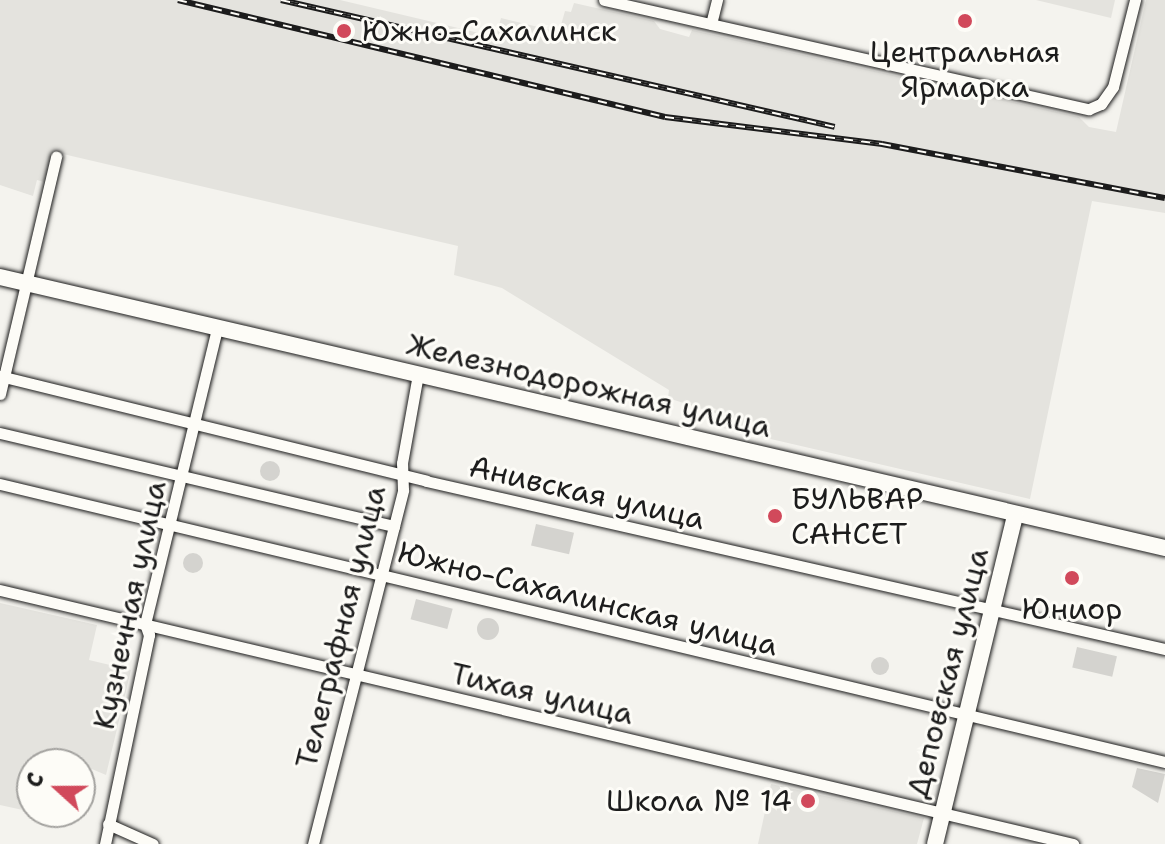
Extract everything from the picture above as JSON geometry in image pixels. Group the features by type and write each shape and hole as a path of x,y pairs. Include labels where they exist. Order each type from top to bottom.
{"main road":[{"name":"Железнодорожная улица","path":"0,277 1165,548"},
{"name":"Деповская улица","path":"935,844 1015,515"}],"street":[{"path":"604,0 1079,109 1101,104 1113,87 1135,0"},
{"path":"711,24 717,0"},
{"path":"0,394 56,157"},
{"name":"Кузнечная улица","path":"105,844 149,635 145,624 217,329"},
{"name":"Телеграфная улица","path":"313,844 394,526 418,374"},
{"name":"Анивская улица","path":"2,376 403,475 992,612 1165,649"},
{"path":"0,433 394,526"},
{"name":"Южно-Сахалинская улица","path":"0,484 1165,762"},
{"name":"Тихая улица","path":"0,590 1073,844"},
{"path":"108,824 153,844"}],"shaded area":[{"path":"0,0 340,0 496,37 501,18 559,32 565,11 571,12 574,3 654,21 660,29 689,37 692,30 1079,117 1089,127 1116,132 1146,0 1165,0 1165,213 1092,201 1030,499 719,427 721,415 668,398 669,390 502,288 454,275 458,246 63,154 56,185 37,180 33,196 0,185"},
{"path":"1036,0 1115,0 1111,18"},
{"path":"270,461 277,464 280,471 277,478 270,481 263,478 260,471 263,464"},
{"path":"536,524 574,533 569,554 531,545"},
{"path":"193,553 200,556 203,563 200,570 193,573 186,570 183,563 186,556"},
{"path":"416,599 453,609 447,629 411,619"},
{"path":"0,603 97,625 89,660 131,670 106,775 96,771 96,748 16,748 16,809 0,805"},
{"path":"488,618 499,629 488,640 477,629"},
{"path":"1077,647 1117,656 1112,677 1072,667"},
{"path":"876,657 884,657 889,666 887,673 876,675 871,670 871,662"},
{"path":"1137,768 1165,774 1158,803 1132,787"},
{"name":"Школа № 14","path":"771,784 924,818 917,844 758,844"}],"railway":[{"path":"178,0 665,117 882,144 1165,198"},
{"path":"281,0 835,127"}],"place":[{"name":"Центральная Ярмарка","path":"965,21"},
{"name":"Южно-Сахалинск","path":"344,31"},
{"name":"БУЛЬВАР САНСЕТ","path":"775,516"},
{"name":"Юниор","path":"1072,578"},
{"name":"Школа № 14","path":"808,801"}]}
